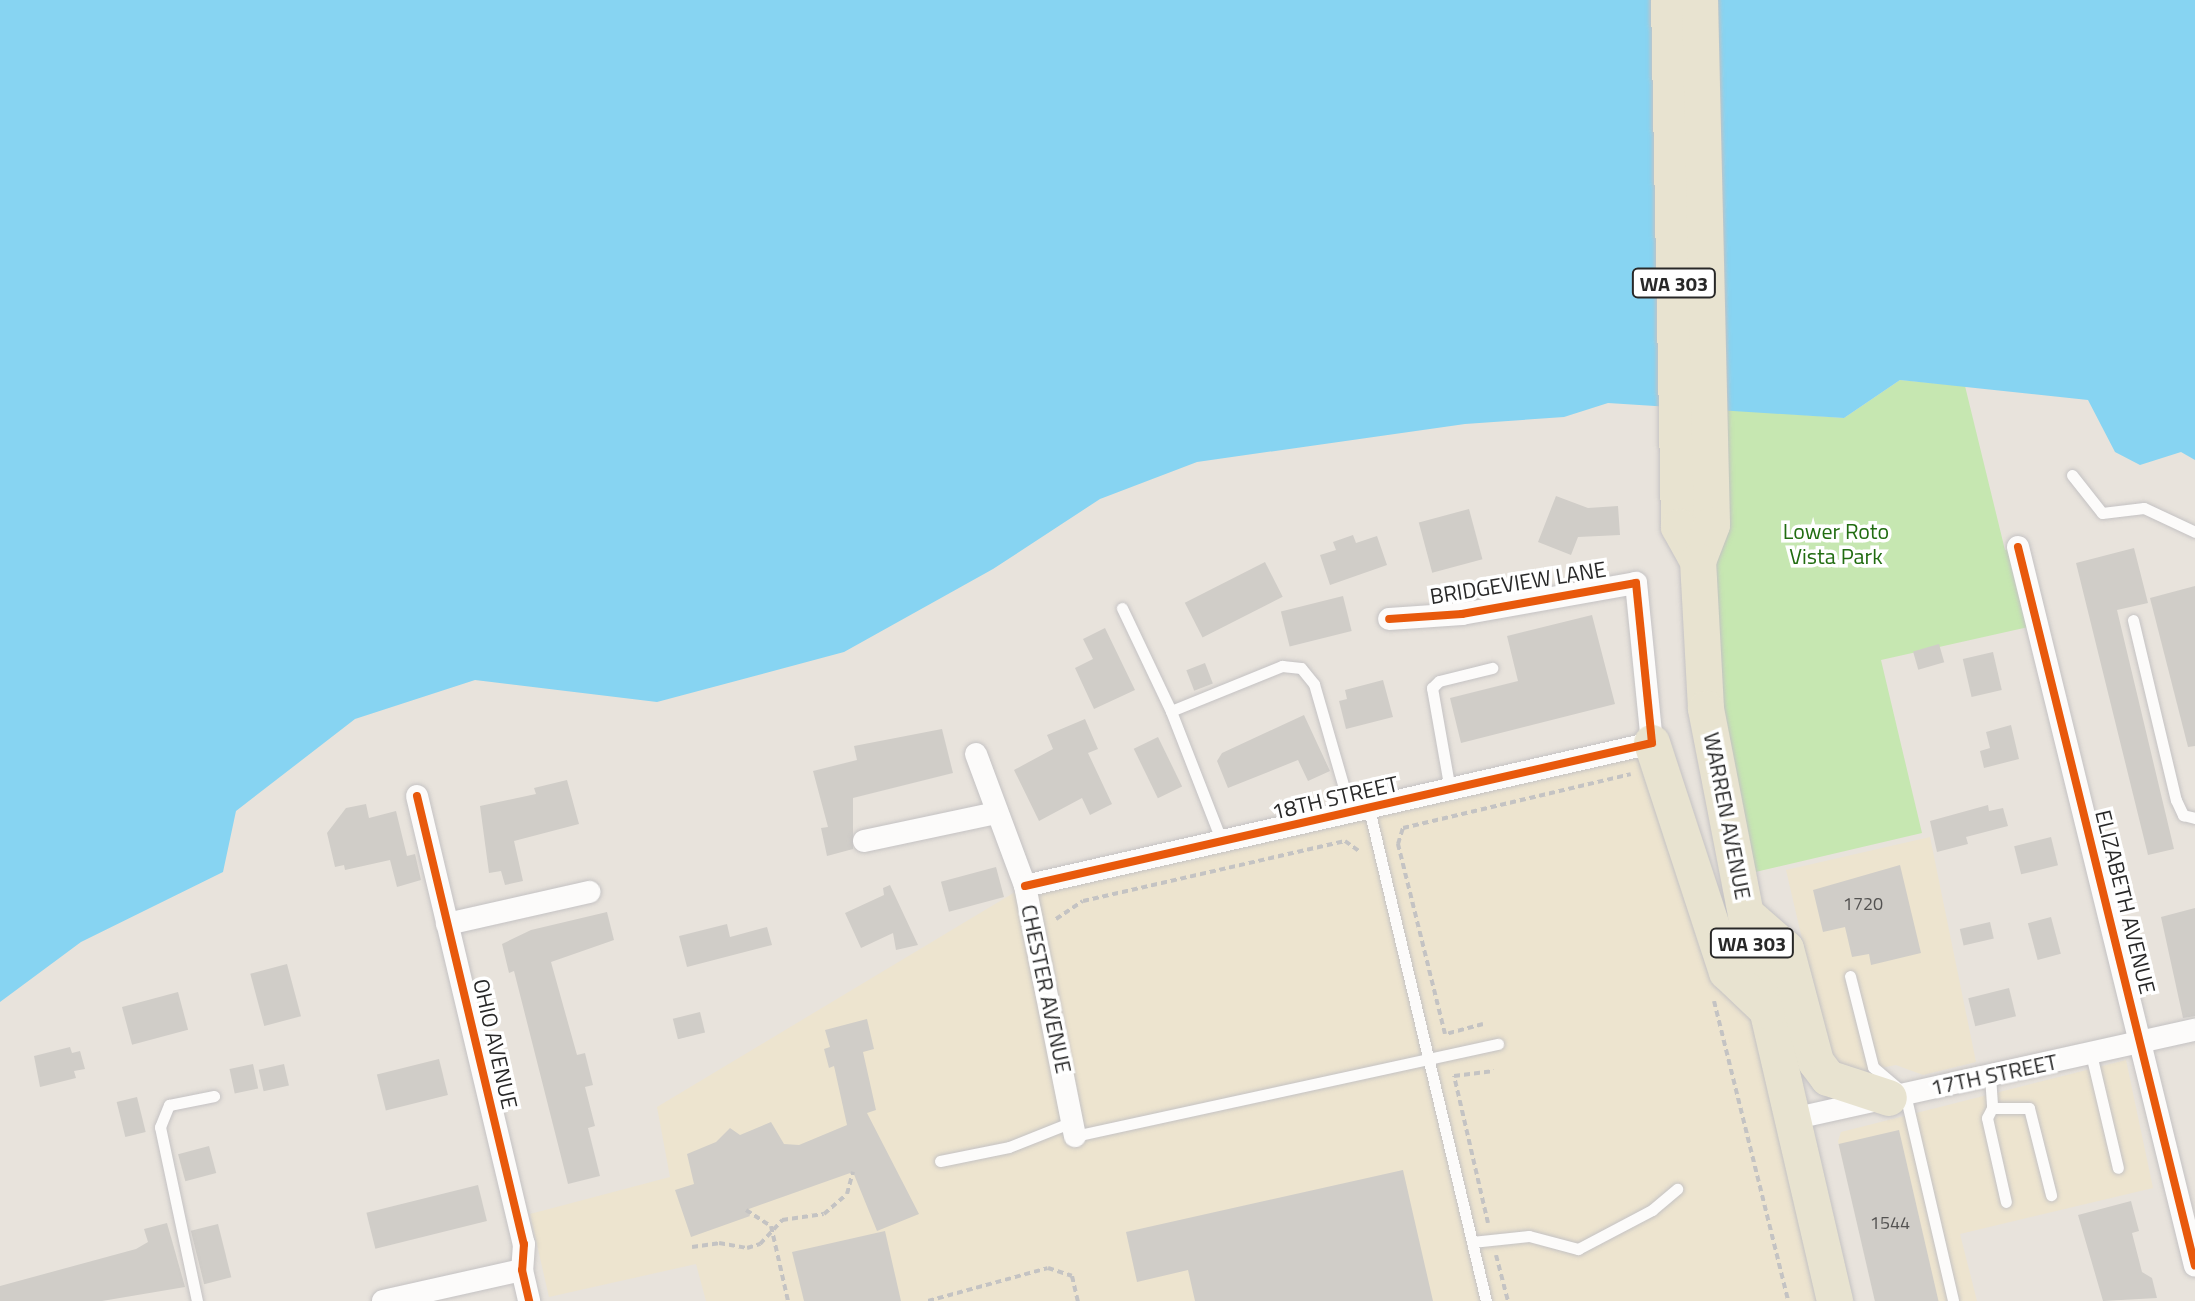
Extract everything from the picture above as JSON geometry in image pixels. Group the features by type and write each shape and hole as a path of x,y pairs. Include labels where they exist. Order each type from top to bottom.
{"main road":[{"name":"WA 303","path":"1669,0 1679,527 1698,561"},
{"name":"WA 303","path":"1698,561 1712,525 1700,0"},
{"name":"WARREN AVENUE","path":"1698,561 1706,709 1746,914 1835,1301"},
{"path":"1646,758 1727,972 1768,1011"},
{"path":"1746,914 1786,949 1816,1062 1828,1078 1897,1096"},
{"path":"1810,1301 1808,1228 1815,1219"}],"street":[{"name":"ELIZABETH AVENUE","path":"2018,547 2195,1266"},
{"name":"BRIDGEVIEW LANE","path":"1389,619 1462,614 1636,583 1646,758"},
{"name":"CHESTER AVENUE","path":"976,754 1025,886 1074,1129"},
{"name":"18TH STREET","path":"1025,886 1450,790 1646,758"},
{"name":"OHIO AVENUE","path":"417,796 522,1237 522,1270 529,1301"},
{"path":"864,841 996,813"},
{"path":"447,924 589,892"},
{"name":"17TH STREET","path":"1792,1119 2195,1030"},
{"path":"387,1301 522,1270"}],"lane":[{"path":"2072,475 2102,513 2144,508 2195,532"},
{"path":"1122,608 1171,711 1222,842"},
{"path":"2133,620 2176,800 2183,815 2195,818"},
{"path":"1171,711 1282,666 1301,668 1314,684 1360,811 1429,1061 1486,1301"},
{"path":"1450,790 1432,688 1439,681 1492,668"},
{"path":"1850,976 1873,1067 1897,1096 1953,1301"},
{"path":"940,1161 1009,1147 1074,1129 1429,1061 1498,1044"},
{"path":"2091,1054 2118,1168"},
{"path":"1990,1076 1992,1108 1987,1118 2006,1202"},
{"path":"197,1301 160,1127 169,1105 214,1096"},
{"path":"1992,1108 2029,1108 2051,1195"},
{"path":"1472,1242 1529,1236 1578,1249 1610,1236 1677,1189"}],"path":[{"path":"1483,1024 1445,1034 1398,844 1403,828 1646,758"},
{"path":"1056,919 1083,901 1345,841 1359,849 1363,864"},
{"path":"1711,989 1788,1301"},
{"path":"1489,1226 1454,1076 1494,1071"},
{"path":"692,1247 719,1243 747,1248 760,1244 771,1226 824,1214 838,1206 853,1172"},
{"path":"746,1210 771,1226 788,1301"},
{"path":"1496,1253 1508,1301"},
{"path":"928,1301 1048,1268 1072,1276 1078,1301"}],"shaded area":[{"path":"1652,743 1768,1011 1838,1301 706,1301 696,1264 549,1297 530,1214 670,1177 657,1107 1025,886"},
{"path":"1930,837 1976,1062 1923,1075 1896,1065 1851,1074 1829,1055 1786,870"},
{"path":"2126,1060 2153,1188 1960,1234 1977,1301 1877,1301 1838,1141 1841,1132"}],"green space":[{"name":"Lower Roto Vista Park","path":"1900,380 1965,386 2005,550 2018,547 2037,625 1881,660 1922,833 1738,876 1716,759 1711,408 1844,418"}],"water":[{"path":"0,0 2195,0 2195,460 2181,452 2140,465 2115,452 2088,400 1900,380 1844,418 1608,403 1564,417 1465,424 1197,462 1100,499 993,569 844,652 657,702 475,680 355,719 236,811 223,872 81,942 0,1002"}],"building":[{"path":"1556,496 1588,508 1618,506 1620,535 1578,537 1571,555 1538,542"},
{"path":"1469,509 1482,559 1432,573 1419,522"},
{"path":"1353,535 1356,543 1377,536 1387,565 1330,585 1320,555 1336,550 1333,542"},
{"path":"2134,548 2148,603 2117,610 2174,849 2148,855 2076,563"},
{"path":"1265,562 1283,597 1203,638 1185,603"},
{"path":"2195,586 2195,746 2188,747 2150,598"},
{"path":"1343,596 1352,631 1290,646 1281,611"},
{"path":"1592,615 1615,704 1461,743 1450,698 1518,681 1507,636"},
{"path":"1105,628 1135,690 1094,709 1075,668 1093,659 1083,639"},
{"path":"1939,644 1944,662 1918,670 1913,651"},
{"path":"1993,652 2002,690 1972,697 1963,659"},
{"path":"1205,663 1213,684 1194,691 1186,670"},
{"path":"1383,680 1393,717 1346,729 1339,701 1347,699 1345,690"},
{"path":"1304,715 1330,771 1308,781 1298,760 1228,788 1217,761 1222,753"},
{"path":"1085,719 1098,749 1088,753 1112,804 1090,815 1082,798 1039,821 1014,770 1053,749 1047,735"},
{"path":"2011,725 2019,759 1984,768 1980,751 1990,748 1986,732"},
{"path":"942,729 953,773 853,798 853,849 827,856 821,828 828,827 813,771 857,760 854,746"},
{"path":"1158,737 1182,786 1158,798 1134,749"},
{"path":"567,780 579,824 514,841 523,881 505,885 501,871 489,873 480,806 536,794 534,788"},
{"path":"366,804 369,818 396,811 407,856 415,854 421,880 397,887 390,860 345,870 344,865 335,867 327,833 346,808"},
{"path":"1988,805 1989,811 2003,808 2008,826 1966,837 1968,844 1937,852 1930,821"},
{"path":"2051,837 2058,865 2021,874 2014,846"},
{"path":"1900,865 1921,953 1871,965 1869,954 1852,957 1845,927 1823,932 1813,890"},
{"path":"996,867 1004,897 949,912 941,882"},
{"path":"890,885 918,945 896,950 893,933 861,948 845,913 884,895 883,888"},
{"path":"2195,908 2195,1016 2183,1018 2161,917"},
{"path":"607,912 614,940 551,962 577,1055 585,1053 593,1085 585,1087 595,1126 588,1128 600,1176 568,1184 514,971 509,973 502,944 531,930"},
{"path":"2051,917 2061,954 2038,960 2028,923"},
{"path":"1990,922 1994,939 1964,946 1960,929"},
{"path":"727,924 730,937 767,927 772,945 687,967 679,936"},
{"path":"287,964 301,1016 264,1026 250,974"},
{"path":"2009,988 2016,1016 1975,1026 1968,998"},
{"path":"178,992 188,1030 132,1045 122,1007"},
{"path":"700,1012 705,1032 678,1039 673,1019"},
{"path":"867,1019 874,1049 863,1052 876,1110 867,1113 919,1214 877,1231 853,1172 746,1210 750,1216 691,1237 675,1190 694,1184 687,1154 716,1142 730,1128 740,1135 771,1122 784,1144 799,1145 847,1125 834,1066 829,1068 824,1049 830,1047 825,1030"},
{"path":"70,1047 72,1053 80,1051 85,1069 74,1071 76,1078 40,1087 34,1056"},
{"path":"439,1059 448,1095 386,1110 377,1074"},
{"path":"253,1064 258,1088 235,1093 230,1069"},
{"path":"284,1064 289,1085 264,1091 259,1070"},
{"path":"137,1097 146,1132 125,1137 117,1102"},
{"path":"1899,1130 1938,1301 1875,1301 1839,1144"},
{"path":"209,1146 216,1173 185,1181 178,1154"},
{"path":"1403,1170 1433,1301 1195,1301 1188,1270 1137,1282 1126,1232"},
{"path":"478,1185 487,1221 375,1249 366,1213"},
{"path":"2131,1201 2139,1231 2132,1233 2142,1272 2152,1278 2157,1298 2103,1301 2078,1215"},
{"path":"167,1223 185,1287 102,1301 0,1301 0,1286 136,1249 148,1242 144,1229"},
{"path":"218,1224 231,1277 204,1284 191,1231"},
{"path":"885,1231 901,1301 804,1301 792,1252"}],"cycle path":[{"path":"2018,547 2195,1266"},
{"path":"1025,886 1652,743 1636,583 1462,614 1389,619"},
{"path":"417,796 524,1244 522,1270 529,1301"}]}
